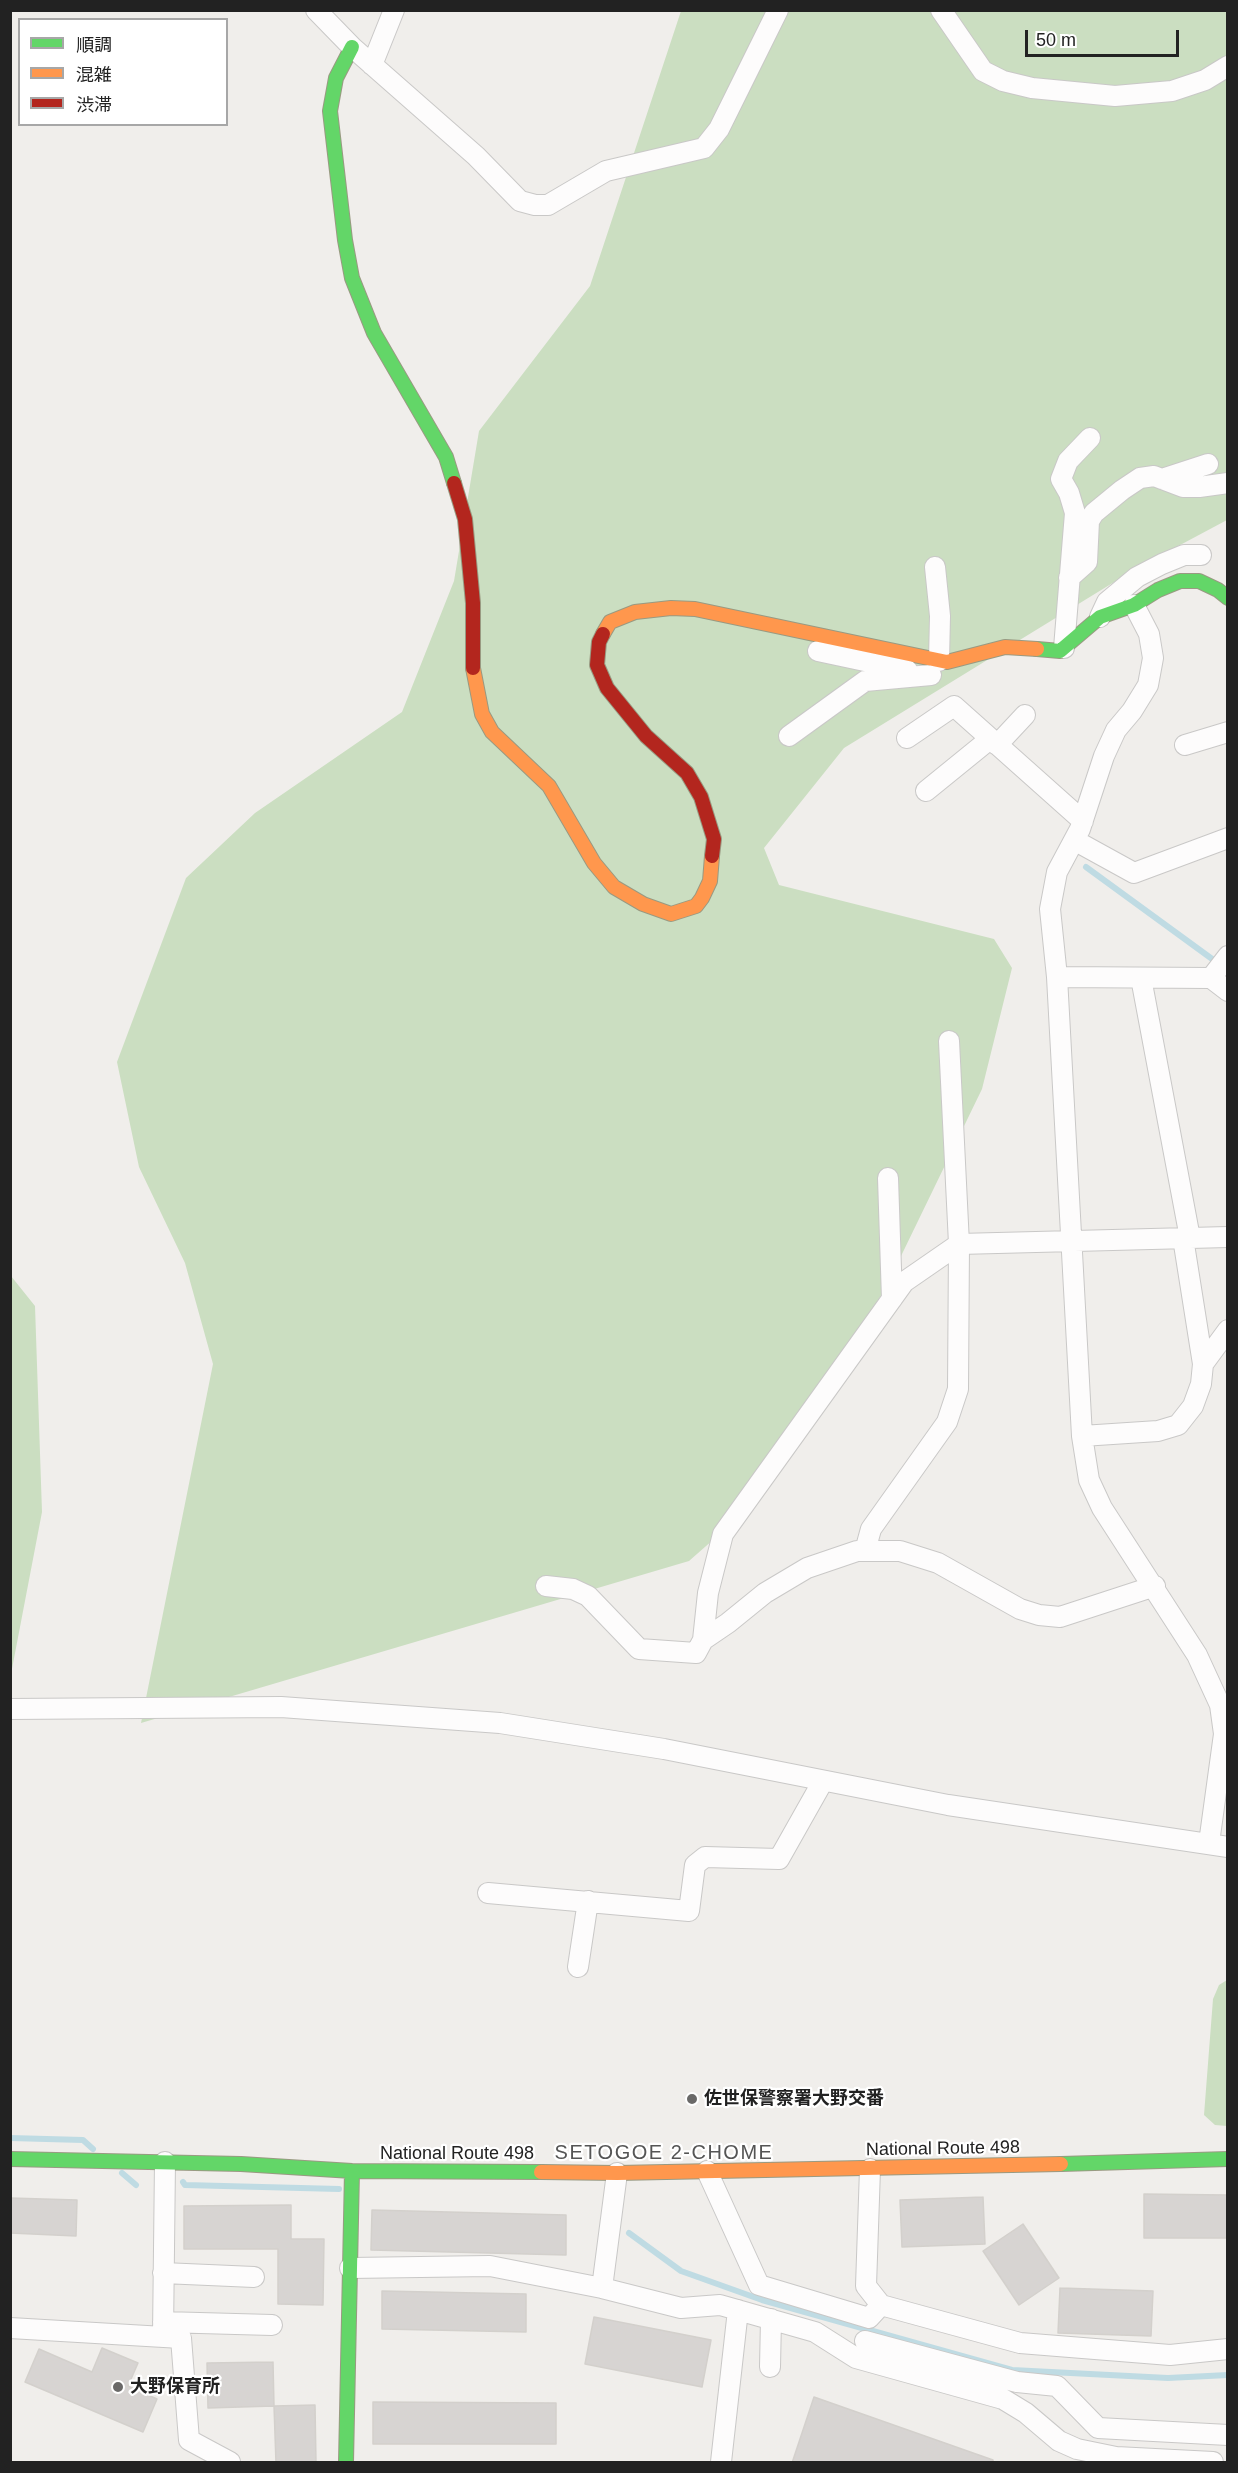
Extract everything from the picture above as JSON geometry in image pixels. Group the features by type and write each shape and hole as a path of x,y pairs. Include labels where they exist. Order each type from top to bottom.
{"main road":[{"path":"352,47 336,78 330,111 345,240 352,278 374,333 446,457 465,519 473,603 472,662 482,714 492,732 516,752 549,786 594,863 614,887 643,904 670,914 696,906 710,881 714,839 701,797 687,773 646,736 607,688 597,665 599,642 610,622 635,612 671,608 695,609 939,666 1005,647 1060,651 1100,617 1134,605 1158,590 1180,581 1199,581 1218,590 1227,598"},
{"name":"National Route 498","path":"10,2159 165,2162 352,2171 617,2173 870,2169 1227,2159"},
{"path":"346,2463 352,2171"}],"street":[{"path":"316,10 352,47 476,156 520,201 535,205 548,205 606,171 704,148 719,129 778,10"},
{"path":"372,65 394,10"},
{"path":"941,10 983,71 1003,81 1032,88 1115,96 1172,91 1205,80 1227,66"},
{"path":"1064,648 1075,513 1069,493 1061,479 1068,460 1090,438"},
{"path":"1162,479 1208,464"},
{"path":"1069,578 1087,562 1089,521 1094,513 1140,478 1154,476 1183,487 1227,483"},
{"path":"1100,617 1107,602 1137,578 1184,555 1201,555"},
{"path":"936,567 940,616 939,666"},
{"path":"10,1708 281,1707 500,1723 664,1749 948,1805 1218,1845 1224,1734 1220,1705 1197,1655 1155,1586 1102,1508 1089,1480 1082,1436 1057,977 1050,909 1057,872 1083,821 1104,756 1116,730 1132,711 1148,685 1154,658 1149,634 1134,605"},
{"path":"818,651 867,663 939,666"},
{"path":"789,736 865,681 939,666"},
{"path":"907,738 954,706 1083,821"},
{"path":"926,791 994,742 1025,716"},
{"path":"1185,745 1227,732"},
{"path":"1074,840 1134,873 1227,838"},
{"path":"1211,977 1227,956"},
{"path":"1057,977 1211,977 1227,992"},
{"path":"1082,1436 1158,1431 1178,1425 1193,1406 1201,1383 1203,1364 1187,1238 1141,978"},
{"path":"865,1551 871,1529 947,1422 958,1389 959,1244 949,1041"},
{"path":"888,1178 892,1299"},
{"path":"546,1586 573,1589 588,1596 639,1649 696,1653 703,1640 708,1593 723,1534 904,1282 959,1244 1227,1237"},
{"path":"1203,1364 1227,1329"},
{"path":"703,1640 765,1593 807,1568 857,1551 900,1551 938,1563 1020,1609 1039,1615 1060,1617 1155,1586"},
{"path":"489,1893 689,1911 696,1865 705,1857 779,1860 823,1780"},
{"path":"579,1967 588,1901"},
{"path":"163,2328 165,2162"},
{"path":"864,2350 875,2311 866,2286 870,2169"},
{"path":"707,2171 759,2285 1020,2343 1170,2355 1227,2349"},
{"path":"602,2288 617,2173"},
{"path":"350,2268 490,2266 602,2288 681,2308 720,2305 815,2331 1003,2399 1026,2414 1059,2441 1077,2449 1116,2457 1213,2463"},
{"path":"163,2273 254,2277"},
{"path":"721,2463 738,2310"},
{"path":"770,2367 771,2319"},
{"path":"10,2328 272,2325"},
{"path":"163,2328 181,2338 189,2440 230,2463"},
{"path":"864,2350 1017,2382 1057,2386 1098,2428 1227,2435"}],"green space":[{"path":"681,11 1227,11 1227,520 1137,568 844,748 764,848 779,885 994,939 1012,968 982,1089 886,1287 755,1503 689,1561 141,1723 213,1364 185,1263 139,1167 117,1062 186,878 255,813 402,712 454,581 479,431 590,286"},
{"path":"11,1276 35,1306 42,1512 11,1674"},
{"path":"1227,1980 1227,2126 1215,2125 1204,2115 1213,1999 1219,1985"}],"building":[{"path":"1144,2194 1227,2195 1227,2238 1144,2238"},
{"path":"983,2197 985,2244 902,2247 900,2200"},
{"path":"10,2198 77,2200 76,2236 10,2233"},
{"path":"291,2205 291,2239 324,2239 323,2305 278,2304 278,2249 184,2249 184,2206"},
{"path":"372,2210 566,2215 566,2255 371,2250"},
{"path":"1023,2224 1059,2278 1019,2305 983,2251"},
{"path":"1060,2288 1153,2291 1151,2336 1058,2333"},
{"path":"382,2291 526,2294 526,2332 382,2329"},
{"path":"594,2317 711,2340 702,2387 585,2364"},
{"path":"102,2348 138,2363 128,2386 157,2399 143,2432 25,2382 39,2349 92,2372"},
{"path":"273,2362 274,2406 208,2408 207,2363"},
{"path":"814,2397 993,2460 993,2463 792,2463"},
{"path":"373,2402 556,2403 556,2444 373,2444"},
{"path":"315,2405 316,2463 276,2463 274,2406"}],"waterway":[{"path":"1086,867 1219,964"},
{"path":"10,2138 83,2140 93,2149"},
{"path":"122,2173 136,2185"},
{"path":"183,2182 185,2185 339,2189"},
{"path":"629,2233 681,2271 762,2300 1012,2370 1168,2378 1228,2375"}],"traffic: fast":[{"path":"352,47 336,78 330,111 345,240 352,278 374,333 446,457 454,483"},
{"path":"1037,649 1060,651 1100,617 1134,605 1158,590 1180,581 1199,581 1218,590 1228,598"},
{"path":"10,2159 241,2164 352,2171 541,2172"},
{"path":"1061,2164 1228,2159"},
{"path":"346,2462 352,2171"}],"traffic: slow":[{"path":"603,634 610,622 635,612 671,608 695,609 947,662 1005,647 1037,649"},
{"path":"473,668 482,714 492,732 549,786 594,863 614,887 643,904 671,914 696,906 702,898 710,881 712,856"},
{"path":"541,2172 617,2173 1061,2164"}],"traffic: jam":[{"path":"454,483 465,519 473,603 473,668"},
{"path":"603,634 599,642 597,665 607,688 646,736 687,773 701,797 714,839 712,856"}],"place":[{"name":"佐世保警察署大野交番","path":"692,2099"},
{"name":"大野保育所","path":"118,2387"}],"district":[{"name":"SETOGOE 2-CHOME","path":"664,2153"}]}
